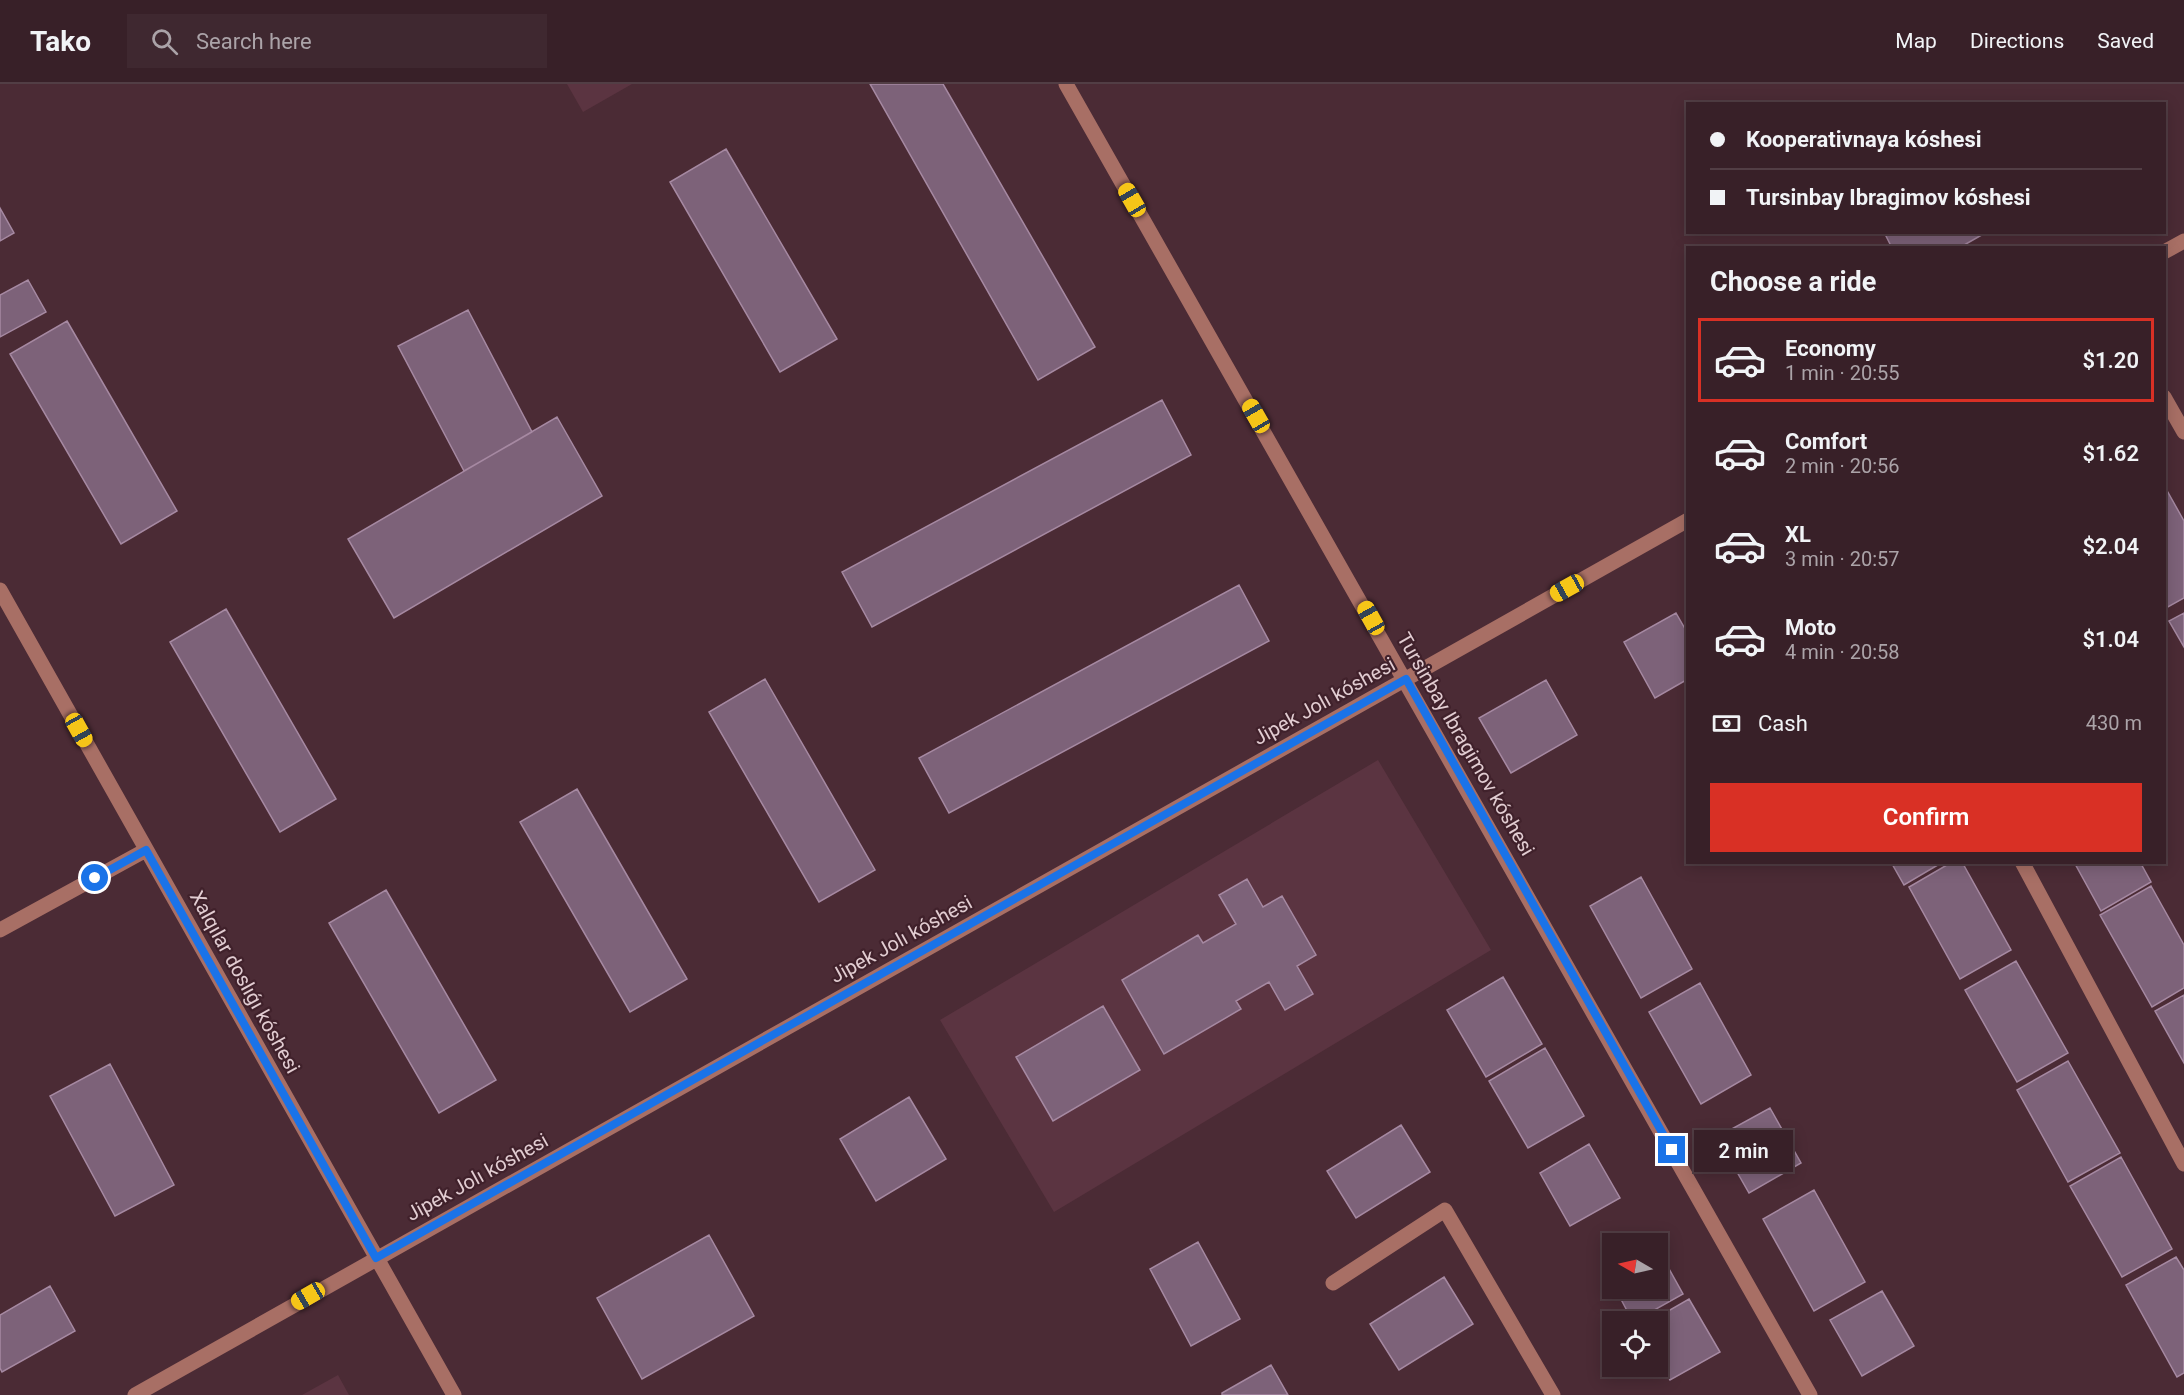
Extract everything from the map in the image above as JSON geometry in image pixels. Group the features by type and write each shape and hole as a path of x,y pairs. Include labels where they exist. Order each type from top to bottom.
{"street":[{"name":"Tursinbay Ibragimov kóshesi","path":"1066,84 1406,679 1810,1395"},
{"path":"2166,251 2184,241"},
{"path":"2166,400 2184,432"},
{"name":"Jipek Jolı kóshesi","path":"135,1395 1686,521"},
{"name":"Xalqılar doslıǵı kóshesi","path":"0,590 454,1395"},
{"path":"0,930 146,850"},
{"path":"2023,864 2184,1164"},
{"path":"1333,1283 1445,1210 1553,1395"}],"shaded area":[{"path":"567,84 632,84 583,112"},
{"path":"1378,760 1491,950 1054,1212 940,1020"},
{"path":"338,1375 349,1395 302,1395"}],"building":[{"path":"870,84 943,84 1095,347 1038,380"},
{"path":"726,149 837,339 780,372 670,182"},
{"path":"0,208 14,233 0,241"},
{"path":"1885,234 1984,234 1962,246 1891,246"},
{"path":"28,280 46,312 0,337 0,295"},
{"path":"468,310 532,432 464,471 398,346"},
{"path":"67,321 177,511 121,544 10,354"},
{"path":"1162,400 1191,455 872,627 842,572"},
{"path":"557,417 602,496 394,618 348,539"},
{"path":"2166,489 2184,521 2184,598 2166,608"},
{"path":"1239,585 1269,641 949,813 919,758"},
{"path":"226,609 336,799 280,832 170,642"},
{"path":"1676,613 1686,630 1686,680 1655,698 1624,642"},
{"path":"2184,613 2184,647 2169,621"},
{"path":"765,679 875,870 819,902 709,712"},
{"path":"1546,680 1577,735 1511,773 1479,718"},
{"path":"577,789 687,979 630,1012 520,822"},
{"path":"1892,864 1940,864 1904,885"},
{"path":"1949,864 1963,864 2011,950 1960,979 1909,887"},
{"path":"2075,864 2141,864 2151,882 2101,911"},
{"path":"1641,877 1692,969 1641,998 1590,906"},
{"path":"1247,879 1263,907 1282,896 1316,955 1297,966 1313,994 1285,1010 1269,982 1236,1001 1241,1009 1164,1054 1122,980 1198,935 1203,943 1236,924 1219,895"},
{"path":"2151,886 2184,945 2184,988 2152,1007 2100,915"},
{"path":"386,890 496,1080 439,1113 329,923"},
{"path":"2016,961 2068,1053 2017,1082 1965,990"},
{"path":"1503,977 1542,1044 1486,1077 1447,1010"},
{"path":"1700,983 1751,1075 1701,1104 1649,1012"},
{"path":"2184,995 2184,1063 2155,1011"},
{"path":"1103,1006 1140,1070 1053,1121 1016,1057"},
{"path":"1545,1048 1584,1116 1528,1148 1489,1081"},
{"path":"2068,1061 2120,1153 2068,1182 2017,1090"},
{"path":"110,1064 174,1185 115,1216 50,1096"},
{"path":"909,1097 946,1159 876,1201 840,1139"},
{"path":"1770,1108 1801,1163 1749,1193 1717,1137"},
{"path":"1401,1125 1430,1172 1356,1218 1327,1171"},
{"path":"1589,1144 1620,1198 1570,1226 1540,1173"},
{"path":"2121,1157 2172,1249 2122,1277 2070,1186"},
{"path":"1814,1190 1865,1282 1814,1311 1763,1219"},
{"path":"709,1235 754,1316 642,1379 597,1298"},
{"path":"1198,1242 1240,1319 1191,1346 1150,1269"},
{"path":"2176,1257 2184,1270 2184,1373 2177,1377 2126,1285"},
{"path":"1668,1267 1683,1294 1653,1311 1627,1311 1621,1299 1668,1299"},
{"path":"1444,1277 1473,1324 1399,1370 1370,1324"},
{"path":"50,1286 75,1331 2,1372 0,1368 0,1315"},
{"path":"1882,1291 1914,1346 1862,1376 1830,1320"},
{"path":"1689,1299 1720,1352 1670,1380 1668,1376 1668,1311"},
{"path":"1271,1365 1288,1395 1222,1395 1222,1393"}],"route":[{"path":"95,878 146,850 376,1258 1406,679 1672,1150"}]}
